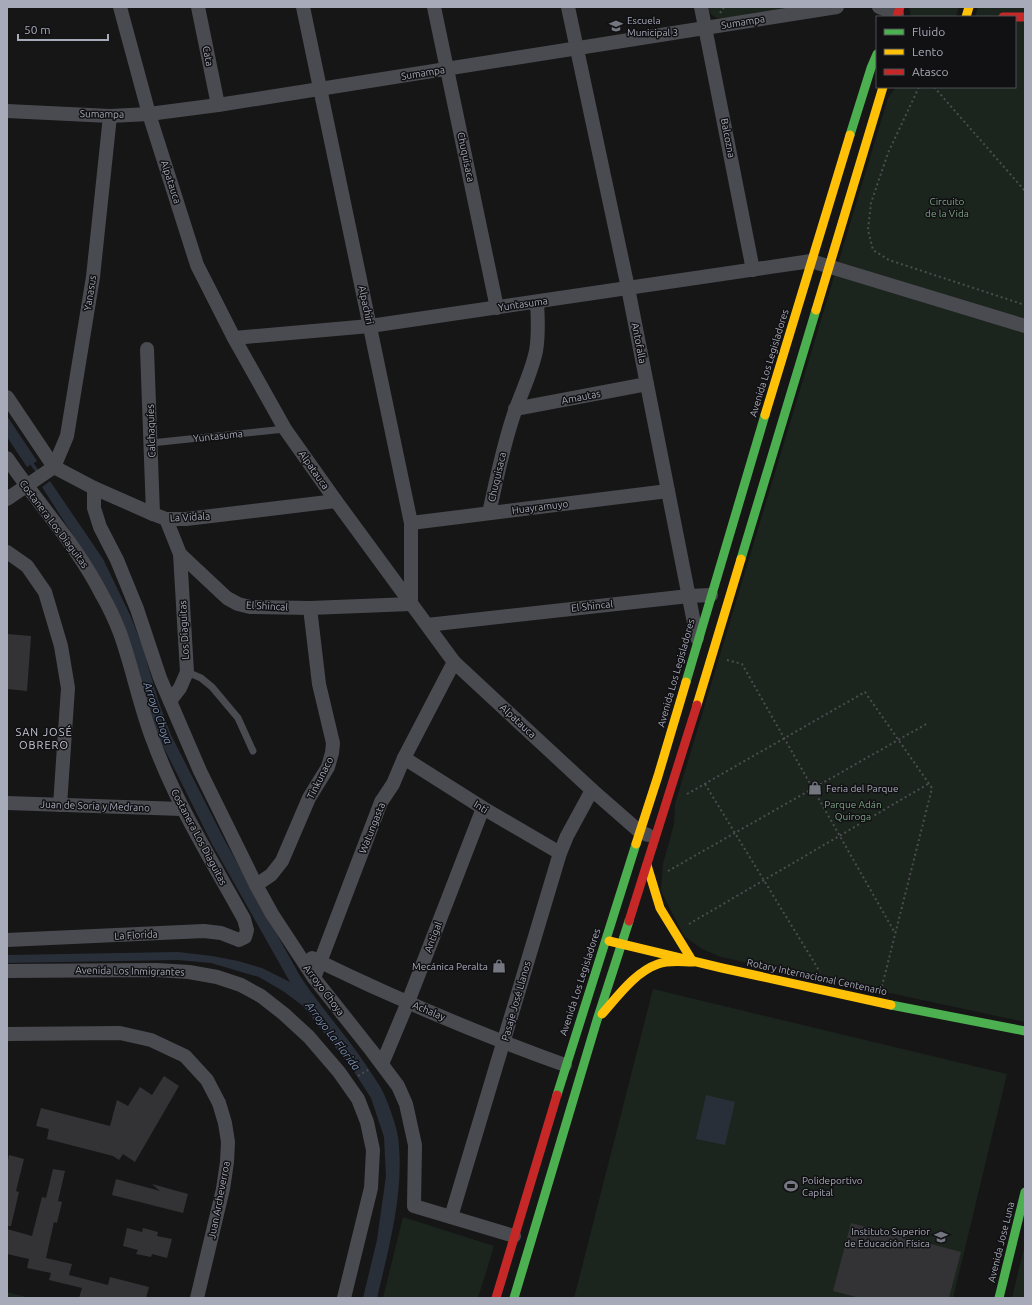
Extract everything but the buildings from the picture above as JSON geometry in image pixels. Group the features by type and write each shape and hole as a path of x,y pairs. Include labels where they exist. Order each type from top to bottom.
{"main road":[{"name":"Avenida Los Legisladores","path":"496,1298 565,1065 658,776 811,261 871,68 876,56"},
{"path":"514,1298 597,1020 674,781 883,88"},
{"path":"597,1020 628,986 647,970 660,963 693,962 660,908 647,865"},
{"name":"Rotary Internacional Centenario","path":"605,940 693,962 1025,1032"},
{"name":"Avenida Jose Luna","path":"999,1298 1025,1192"}],"street":[{"name":"Alpatauca","path":"120,7 149,114 197,265 234,338 285,429 454,662 592,790 640,832 656,838"},
{"name":"Cata","path":"198,7 218,105"},
{"name":"Alpachiri","path":"303,7 411,523 411,604"},
{"name":"Chuquisaca","path":"434,7 497,308"},
{"name":"Antofalla","path":"568,7 628,288 705,679"},
{"name":"Balcozna","path":"701,7 753,270"},
{"name":"Sumampa","path":"7,111 110,116 149,114 218,105 833,7"},
{"path":"879,7 898,14"},
{"name":"Yanasus","path":"40,476 67,436 93,277 110,116"},
{"path":"811,261 1025,326"},
{"name":"Yuntasuma","path":"234,338 370,326 811,261"},
{"name":"Chuquisaca","path":"489,513 503,449 515,409 536,351 539,330 537,302"},
{"name":"Calchaquíes","path":"148,349 151,443 160,516"},
{"name":"Amautas","path":"515,409 647,384"},
{"path":"7,397 40,476 7,498"},
{"name":"Costanera Los Diaguitas","path":"7,458 40,476 103,596 120,632 154,743 182,809 244,919"},
{"name":"La Vidala","path":"40,476 94,488 160,516 186,519 336,501"},
{"name":"Arroyo Choya","path":"94,488 94,508 100,528 117,560 137,609 160,678 200,771 256,885 272,914 314,978 377,1066 398,1086 406,1104 415,1145 414,1206 451,1217"},
{"name":"Huayramuyo","path":"411,523 668,491"},
{"name":"El Shincal","path":"160,516 180,554 227,598 238,604 250,608 310,608 411,604"},
{"path":"7,552 27,566 45,592 61,646 68,688 60,805"},
{"name":"Los Diaguitas","path":"170,701 180,688 186,672 180,554"},
{"name":"El Shincal","path":"427,625 688,596 711,595"},
{"name":"Tinkunaco","path":"256,885 271,875 282,861 309,798 328,767 332,753 331,737 319,684 316,648 310,608"},
{"name":"Watungasta","path":"314,978 381,802 393,784 404,758 454,662"},
{"name":"Inti","path":"404,758 483,808 560,852"},
{"name":"Pasaje José Llanos","path":"451,1217 560,852 592,790"},
{"name":"Juan de Soria y Medrano","path":"7,803 182,809"},
{"name":"Antigal","path":"377,1066 408,1002 483,808"},
{"name":"La Florida","path":"7,939 204,931 221,933 239,940 244,937 247,930 244,919"},
{"name":"Achalay","path":"295,950 408,1002 504,1043 565,1065"},
{"name":"Avenida Los Inmigrantes","path":"7,971 157,970 189,972 217,977 241,985 261,996 284,1014 309,1037 339,1072 358,1099 367,1122 373,1150 371,1188 344,1298"},
{"name":"Juan Archeverroa","path":"7,1034 120,1033 151,1040 186,1056 207,1080 220,1103 228,1142 223,1189 197,1298"},
{"path":"451,1217 514,1236"}],"lane":[{"name":"Yuntasuma","path":"151,443 285,429"},
{"path":"186,672 202,678 212,687 238,718 253,751"}],"path":[{"path":"919,88 888,152 871,203 868,230 873,250 889,260 1025,305"},
{"path":"935,88 1025,191"},
{"path":"726,659 742,664 841,835 895,933"},
{"path":"687,794 865,692 932,788 882,986"},
{"path":"668,872 928,723"},
{"path":"686,925 929,783"},
{"path":"706,784 820,972"},
{"path":"355,1078 377,1066"}],"green space":[{"path":"708,7 799,7 725,19 712,15"},
{"path":"909,7 959,7 956,16 911,16"},
{"name":"Parque Adán Quiroga","path":"978,7 1025,7 1025,1022 721,957 702,949 684,936 661,891 663,864 674,824 675,804 888,98 895,88 1016,88 1016,16 975,16"},
{"name":"Polideportivo Capital","path":"653,989 1007,1074 953,1298 574,1298"},
{"path":"403,1217 494,1246 478,1298 383,1298"},
{"path":"1025,1244 1025,1298 1012,1298"},
{"path":"7,1292 30,1298 7,1298"}],"water":[{"path":"7,416 37,461 27,467 7,437"},
{"name":"Arroyo La Florida","path":"50,481 103,559 131,617 143,648 158,700 171,735 224,839 300,976 360,1056 386,1098 398,1137 400,1157 398,1198 395,1218 377,1298 363,1298 377,1240 386,1176 384,1137 371,1098 353,1070 303,1006 283,991 259,977 211,963 178,960 7,963 7,955 178,952 238,961 262,968 290,982 212,844 160,740 92,565 42,487"},
{"path":"706,1095 735,1102 725,1145 696,1139"}],"waterway":[{"name":"Arroyo Choya","path":"30,461 39,474"}],"traffic: fast":[{"path":"850,135 876,56"},
{"path":"741,559 816,310"},
{"path":"686,682 765,415"},
{"path":"557,1095 636,844"},
{"path":"514,1298 597,1020 629,921"},
{"path":"891,1005 1025,1031"},
{"path":"999,1298 1025,1192"}],"traffic: slow":[{"path":"966,16 969,7"},
{"path":"816,310 883,88"},
{"path":"765,415 850,135"},
{"path":"697,705 741,559"},
{"path":"636,844 686,682"},
{"path":"602,1014 627,985 650,968 667,962 693,962 660,908 647,865"},
{"path":"609,941 722,968 891,1005"}],"traffic: jam":[{"path":"897,16 900,7"},
{"path":"1016,17 1025,17"},
{"path":"629,921 697,705"},
{"path":"496,1298 557,1095"}],"place":[{"name":"Escuela Municipal 3","path":"616,26"},
{"name":"Feria del Parque","path":"815,788"},
{"name":"Mecánica Peralta","path":"499,966"},
{"name":"Polideportivo Capital","path":"791,1186"},
{"name":"Instituto Superior de Educación Física","path":"941,1237"}],"district":[{"name":"SAN JOSÉ OBRERO","path":"44,738"}],"park label":[{"name":"Circuito de la Vida","path":"947,206"}]}
